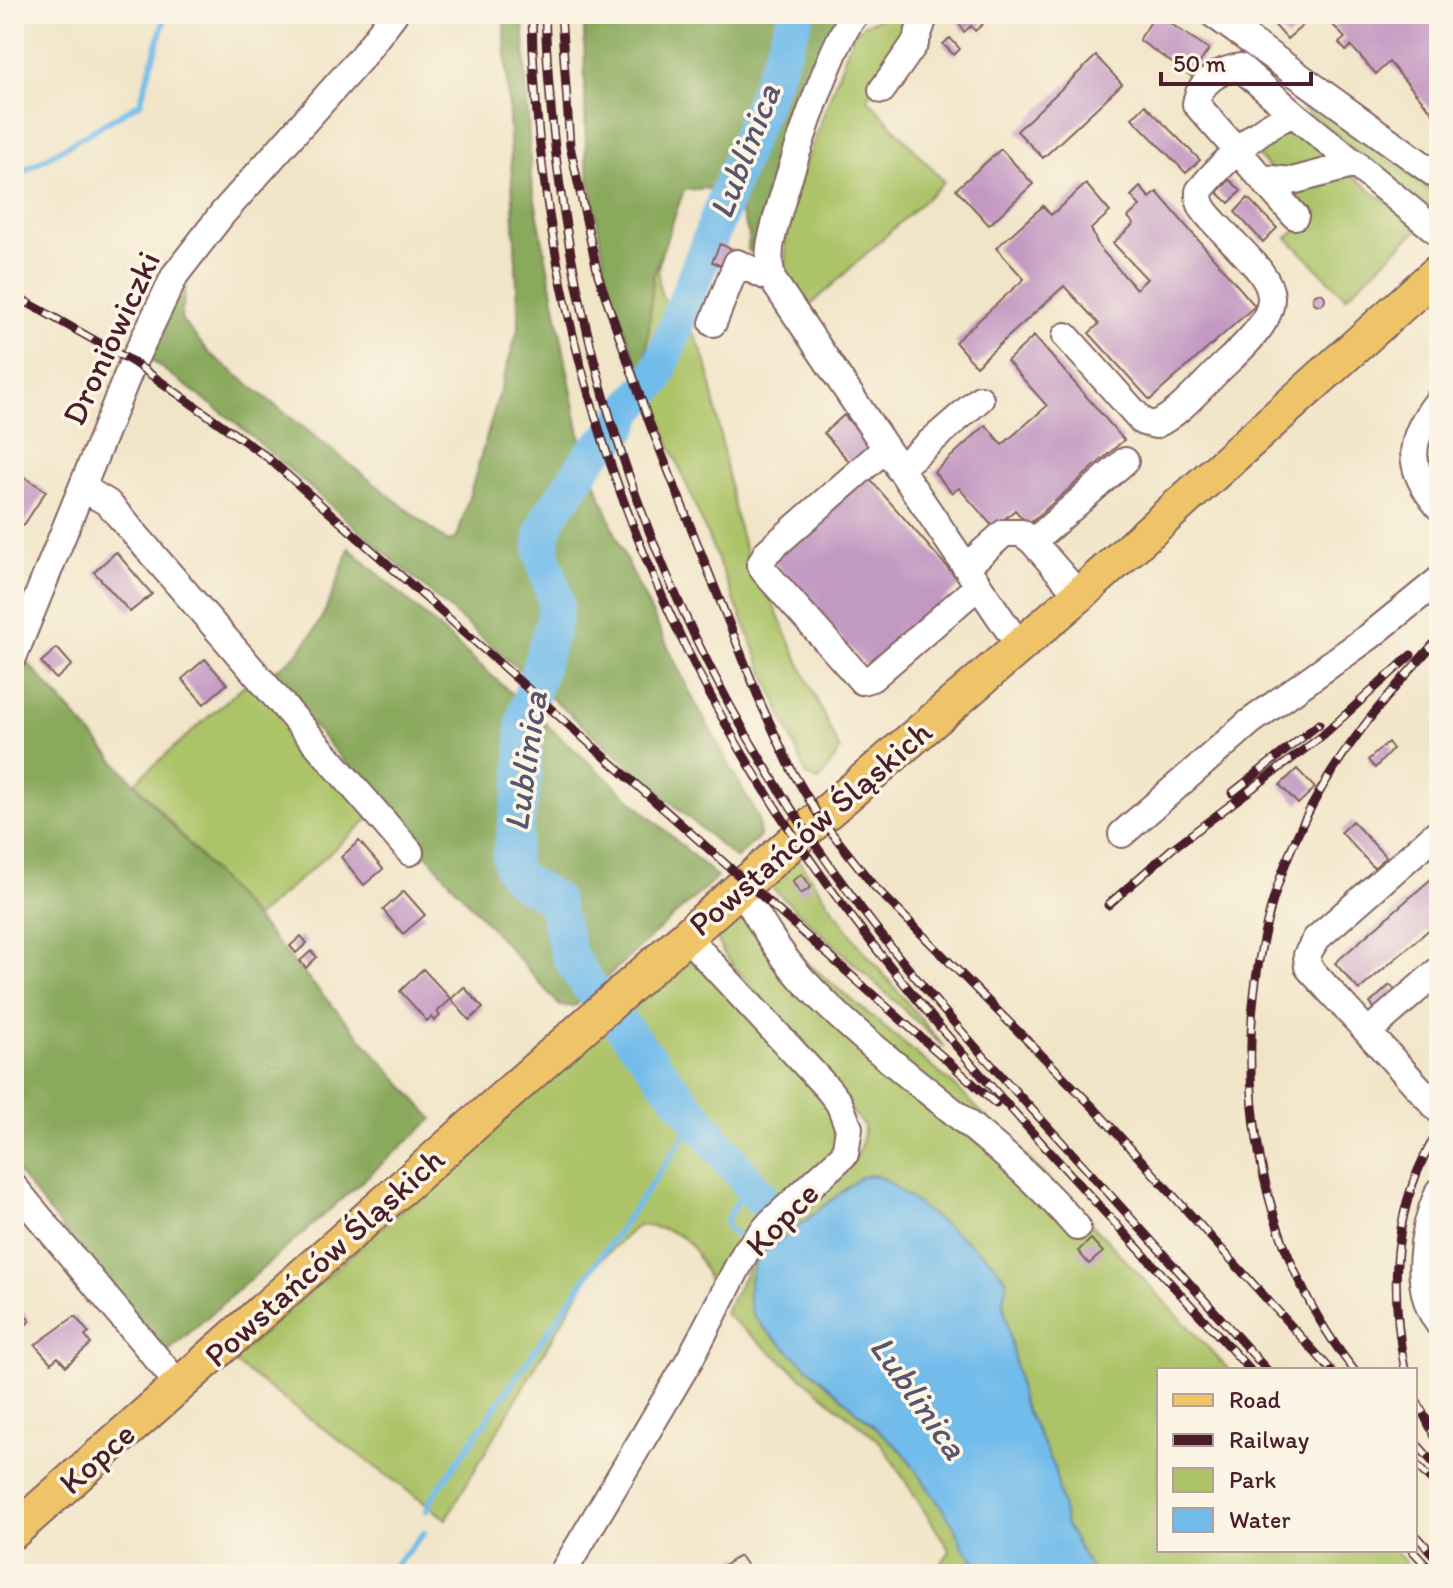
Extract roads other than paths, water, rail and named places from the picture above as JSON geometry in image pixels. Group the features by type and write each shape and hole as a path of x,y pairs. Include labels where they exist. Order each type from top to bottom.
{"main road":[{"name":"Powstańców Śląskich","path":"179,1385 686,936 1079,595 1439,271"},
{"name":"Kopce","path":"14,1531 179,1385"}],"street":[{"name":"Droniowiczki","path":"14,655 133,362 175,275 223,213 360,59 394,14"},
{"path":"772,279 771,238 827,70 846,26 856,14"},
{"path":"882,90 915,43 925,14"},
{"path":"1213,14 1439,177"},
{"path":"1295,216 1196,104 1197,95 1210,79 1226,69 1240,67 1439,233"},
{"path":"1066,336 1143,422 1155,425 1251,340 1269,318 1272,307 1269,284 1198,200 1205,184 1239,153 1278,119 1294,114"},
{"path":"1262,178 1292,181 1356,164"},
{"path":"713,323 737,263 772,279 1020,647"},
{"path":"980,399 892,459 767,552 761,559 764,571 862,681 872,678 972,576 1004,533 1022,533 1033,542 1079,595"},
{"path":"1439,400 1423,420 1413,454 1420,484 1439,507"},
{"path":"1033,542 1125,461"},
{"path":"83,488 108,503 410,852"},
{"path":"1122,834 1250,722 1361,643 1439,580"},
{"path":"1439,831 1316,939 1307,955 1308,967 1439,1110"},
{"path":"741,888 770,938 803,980 856,1030 1003,1150 1077,1227"},
{"name":"Kopce","path":"562,1574 690,1359 750,1246 845,1154 849,1128 839,1103 686,936"},
{"path":"1368,1032 1439,970"},
{"path":"14,1187 179,1385"},
{"path":"1439,1191 1423,1261 1424,1295 1439,1324"}],"water":[{"path":"871,1175 883,1178 992,1261 1007,1281 1003,1300 1022,1402 1054,1466 1066,1525 1094,1574 986,1574 962,1546 954,1526 904,1453 753,1316 749,1305 749,1285 760,1256 861,1177"}],"waterway":[{"path":"14,177 140,103 166,14"},
{"name":"Lublinica","path":"761,1198 584,979 569,955 554,900 520,879 510,858 524,779 524,719 554,620 556,601 542,553 542,535 549,517 593,453 619,430 628,410 655,380 797,14"},
{"path":"427,1511 429,1502 696,1120"},
{"path":"744,1241 728,1229 726,1220 749,1183"},
{"path":"387,1574 424,1533"}],"railway":[{"path":"532,14 539,137 557,259 584,378 621,495 668,608 723,718 786,823 857,924 903,982 1049,1151 1248,1368"},
{"path":"545,14 554,137 571,257 598,374 633,488 677,598 730,706 792,810 863,911 910,971 1265,1368"},
{"path":"561,14 570,146 598,275 649,422 761,704 792,771 820,818 873,885 1094,1108 1329,1368"},
{"path":"14,295 133,362 267,457 996,1104"},
{"path":"1353,1368 1314,1310 1284,1245 1264,1176 1253,1104 1251,1031 1259,959 1276,889 1316,797 1364,726 1439,638"},
{"path":"1108,905 1173,848 1322,736 1411,655"},
{"path":"1232,793 1319,724"},
{"path":"1405,1368 1397,1308 1398,1247 1412,1187 1423,1158 1439,1130"},
{"path":"1417,1401 1439,1445"},
{"path":"1417,1444 1439,1469"},
{"path":"1417,1465 1439,1489"},
{"path":"1417,1536 1439,1561"},
{"path":"1414,1552 1434,1574"}]}
